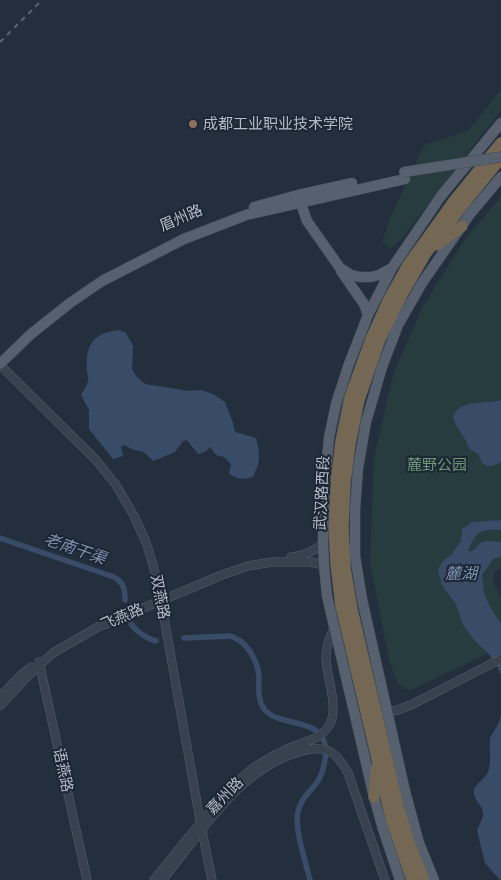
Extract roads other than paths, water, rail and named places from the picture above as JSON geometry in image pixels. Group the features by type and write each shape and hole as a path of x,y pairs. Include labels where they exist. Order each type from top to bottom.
{"highway":[{"name":"武汉路西段","path":"412,880 392,822 341,606 334,527 336,484 341,442 350,397 371,339 388,301 419,249 454,201 501,143"},
{"name":"武汉路西段","path":"424,880 409,842 398,806 352,609 345,568 343,526 345,483 350,444 359,400 380,339 426,253 501,157"},
{"path":"426,253 462,226"},
{"path":"374,797 377,760"},
{"path":"409,842 430,880"}],"main road":[{"path":"400,880 374,797 327,596 323,544 324,490 328,438 348,364 368,315 392,268 441,196 501,122"},
{"path":"405,175 501,157"},
{"path":"405,175 501,163"},
{"name":"眉州路","path":"0,356 32,326 71,295 100,276 184,232 239,211 405,175"},
{"path":"434,880 419,844 405,791 362,599 356,556 355,510 358,468 366,422 382,367 398,324 422,282 470,214 501,177"},
{"path":"0,364 31,334 70,303 102,281 184,239 299,199 307,221 364,304 368,315"},
{"path":"340,268 351,275 371,277 392,268"}],"street":[{"name":"双燕路","path":"0,364 96,460 116,485 146,542 161,599 212,880"},
{"name":"飞燕路","path":"161,599 228,568 252,560 305,555 323,544"},
{"name":"飞燕路","path":"0,706 50,650 96,624 248,566 272,562 311,562 324,566"},
{"name":"嘉州路","path":"154,880 200,822 244,776 270,758 292,747 308,742 325,731 332,719 333,711 326,659 328,642 334,628"},
{"path":"387,712 413,704 501,659"},
{"name":"飞燕路","path":"0,697 20,676 39,662"},
{"name":"语燕路","path":"39,662 87,880"},
{"path":"162,880 225,802 253,775 293,753 309,748 321,748 340,760 348,773 385,880"}],"water":[{"path":"119,330 126,333 133,346 132,369 136,376 145,384 189,391 201,390 213,394 225,402 235,432 256,438 259,458 253,477 241,478 229,474 231,464 224,457 216,455 210,447 205,452 198,454 187,440 183,441 175,452 153,461 144,452 131,449 125,445 121,446 123,456 113,459 89,429 89,410 81,395 87,385 88,353 93,341 103,334"},
{"path":"501,400 501,462 488,466 483,464 478,454 468,446 453,417 461,407 474,403"},
{"name":"麓湖","path":"501,520 501,530 480,532 468,550 470,552 480,543 487,541 501,542 501,557 493,559 482,575 484,593 501,624 501,675 488,653 476,642 463,625 456,604 442,585 438,570 442,562 452,554 461,541 462,529 472,522"},
{"path":"501,715 500,880 485,863 477,831 483,812 476,799 474,790 488,772 490,738"}],"waterway":[{"name":"老南干渠","path":"0,538 114,577 123,587 125,600"},
{"name":"老南干渠","path":"131,624 142,635 156,641"},
{"name":"老南干渠","path":"184,638 230,636 236,638 246,646 254,658 259,677 260,698 265,710 280,719 308,726 322,736 326,748 323,768 318,781 301,803 297,819 303,855 310,880"}],"railway":[{"path":"0,42 42,0"}],"place":[{"name":"成都工业职业技术学院","path":"193,124"}],"park label":[{"name":"麓野公园","path":"437,465"}]}
